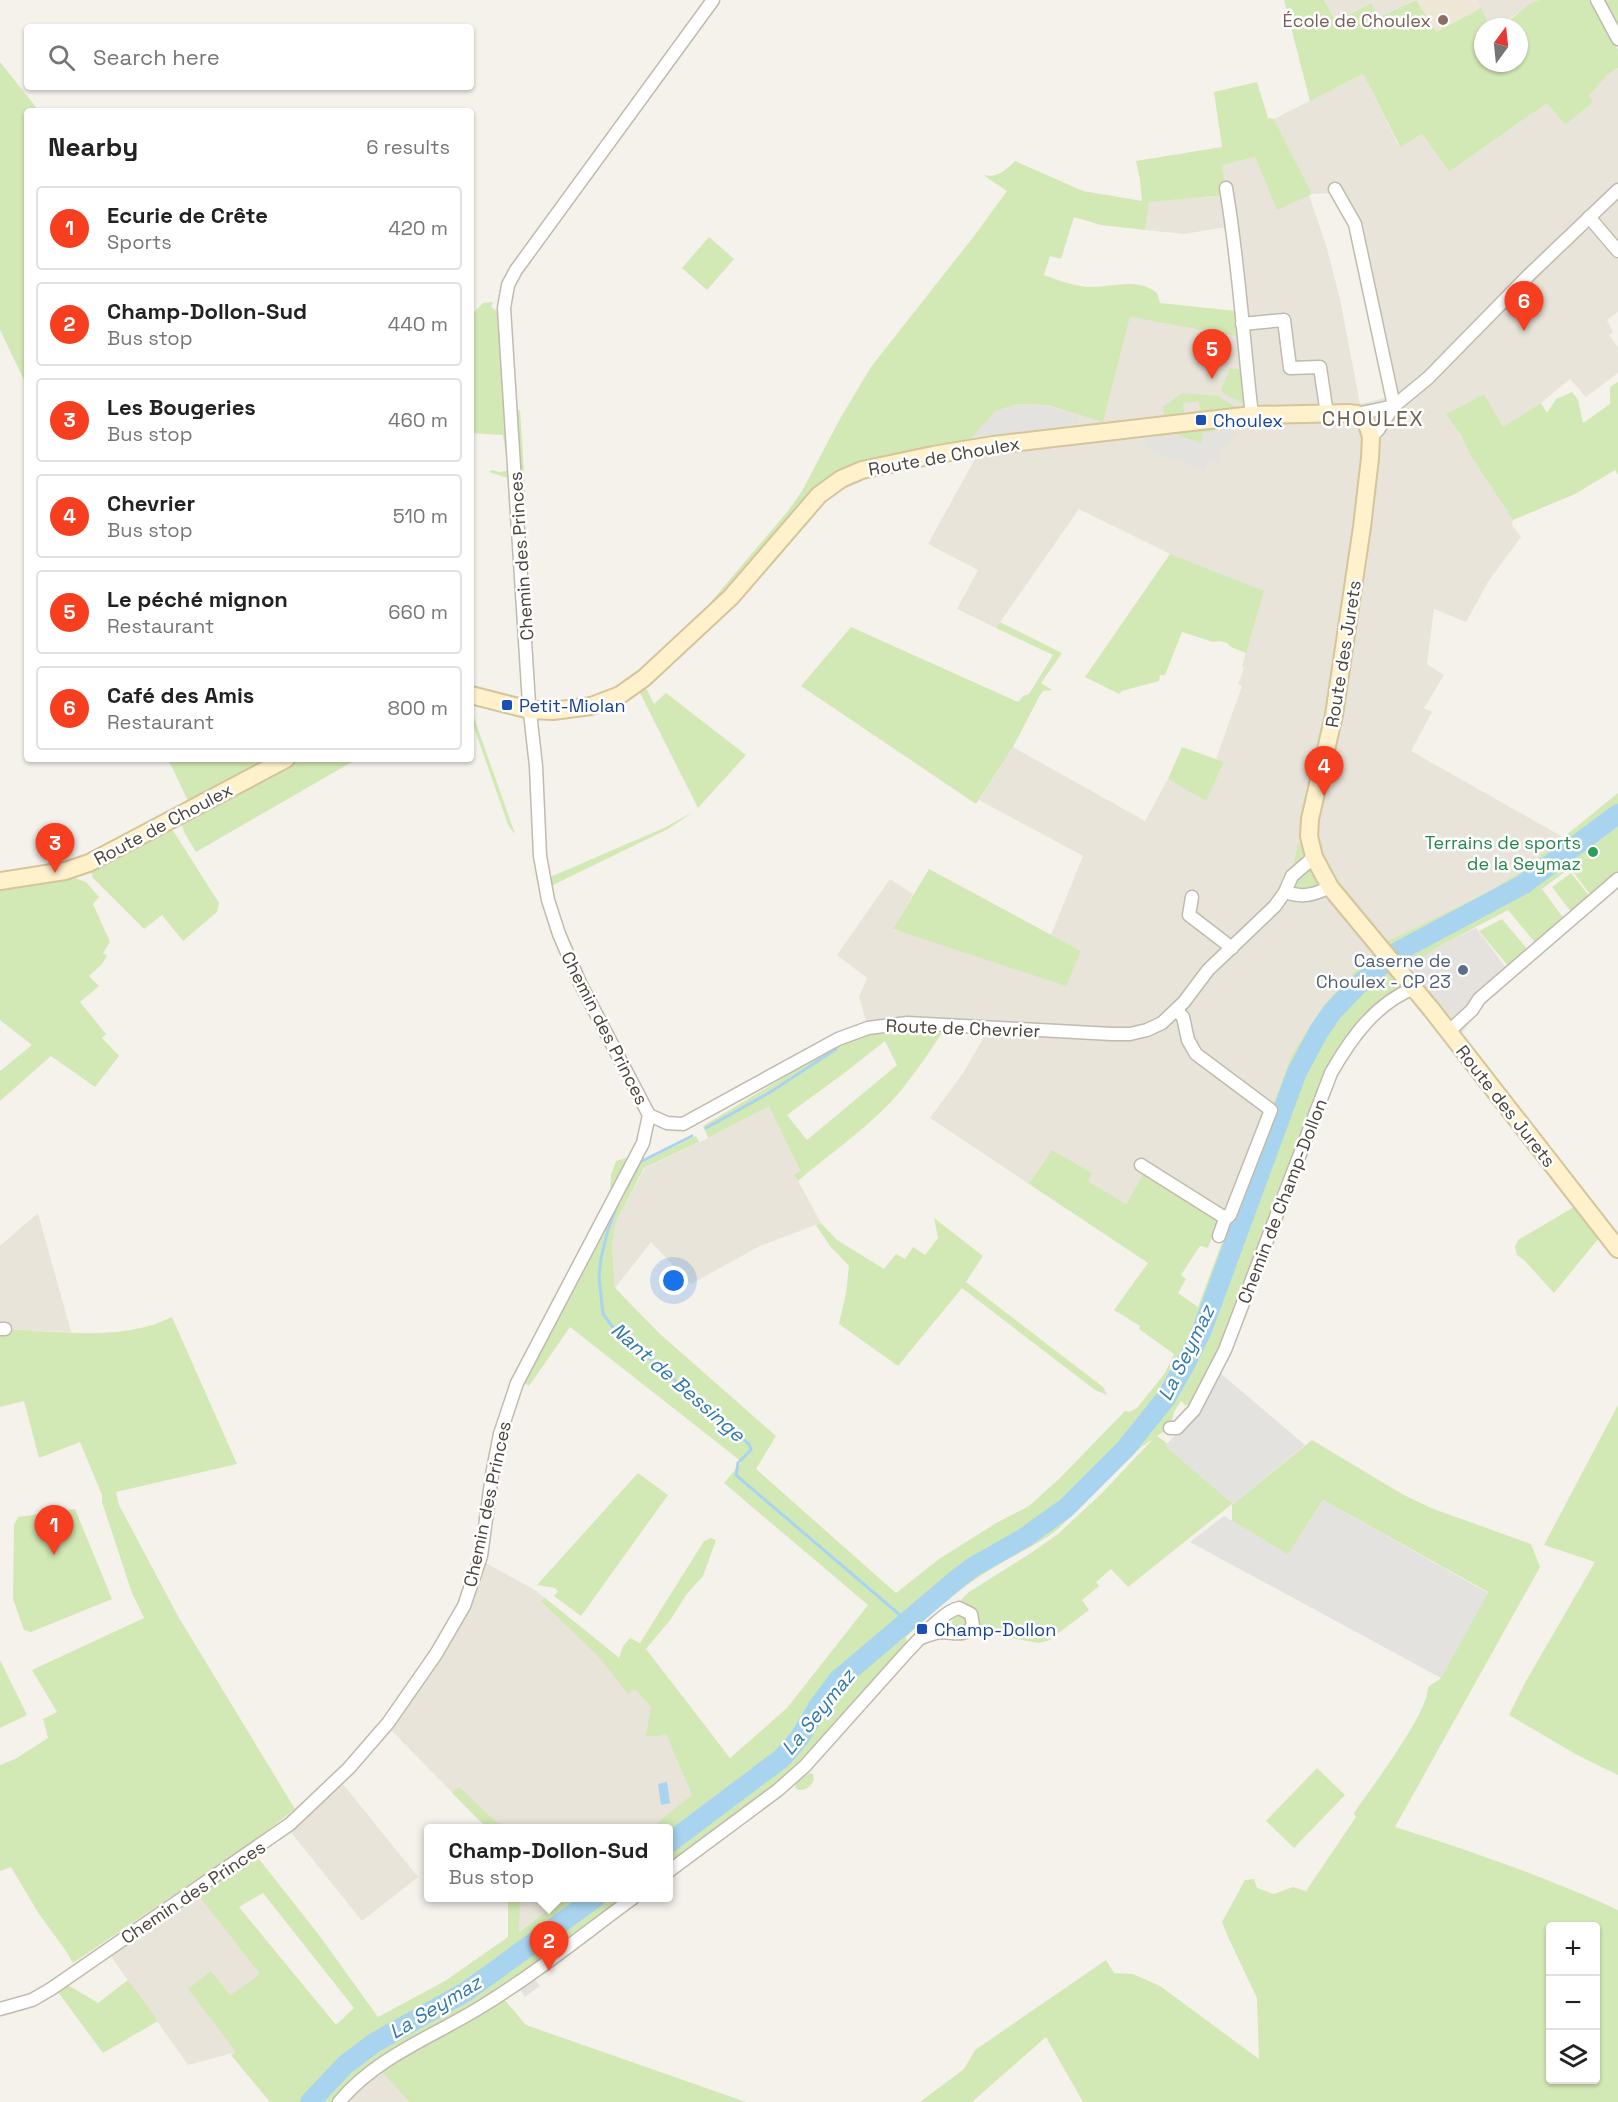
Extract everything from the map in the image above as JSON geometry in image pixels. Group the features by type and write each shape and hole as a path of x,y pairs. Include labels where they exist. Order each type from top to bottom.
{"street":[{"name":"Chemin des Princes","path":"0,2009 32,2000 51,1989 270,1840 308,1809 349,1768 388,1723 446,1638 464,1606 481,1556 492,1475 500,1434 511,1399 539,1338 643,1143 649,1115 580,983 552,915 545,888 540,856 536,766 530,710 505,301 508,285 523,260 713,0"},
{"path":"1597,0 1618,39"},
{"path":"1226,188 1239,273 1252,415"},
{"path":"1335,189 1355,224 1394,406"},
{"path":"1371,437 1394,406 1428,378 1618,190"},
{"path":"1589,217 1618,251"},
{"path":"1242,324 1284,320 1290,368 1320,367 1327,414"},
{"path":"1361,417 1394,406"},
{"name":"Route de Choulex","path":"474,696 530,710 552,711 591,706 620,695 645,678 740,587 819,495 848,475 900,462 984,447 1252,415 1327,414 1361,417"},
{"name":"Route des Jurets","path":"1361,417 1371,437 1362,527 1334,715 1310,819 1309,836 1314,857 1330,887 1414,988 1618,1250"},
{"name":"Route de Choulex","path":"0,881 65,871 89,863 280,762"},
{"name":"Route de Chevrier","path":"649,1115 672,1124 683,1124 823,1046 868,1028 907,1023 1130,1034 1148,1030 1162,1023 1176,1010 1208,970 1275,906 1292,876 1314,857"},
{"path":"1448,1032 1472,1010 1479,999 1618,879"},
{"path":"1285,892 1295,896 1314,895 1330,887"},
{"path":"1192,897 1189,915 1233,948"},
{"name":"Chemin de Champ-Dollon","path":"1170,1428 1177,1428 1194,1410 1225,1350 1331,1073 1364,1024 1381,1007 1401,993 1414,988"},
{"path":"1176,1010 1183,1017 1188,1040 1196,1054 1271,1110 1230,1215 1226,1216 1219,1236"},
{"path":"1141,1165 1226,1216"},
{"path":"673,1868 778,1790 798,1772 921,1638 949,1612 959,1608 971,1614 973,1625 971,1629 962,1634 936,1633 921,1638"},
{"path":"339,2102 367,2074 383,2062 463,2019 502,1994 628,1902"}],"shaded area":[{"path":"1324,0 1415,0 1379,17 1370,3 1340,19 1334,18"},
{"name":"École de Choulex","path":"1416,0 1538,0 1510,18 1485,18 1480,8 1435,32"},
{"name":"École de Choulex","path":"1416,0 1477,0 1481,8 1435,32"},
{"path":"1618,68 1618,312 1607,320 1613,332 1609,335 1618,347 1618,373 1586,397 1570,379 1541,403 1502,428 1484,394 1447,414 1461,435 1470,455 1513,520 1512,525 1521,537 1488,582 1466,622 1434,609 1427,664 1444,675 1424,708 1432,712 1411,751 1563,837 1524,870 1490,891 1386,942 1344,982 1323,1006 1292,1054 1223,1240 1145,1171 1126,1204 1088,1181 1092,1173 1052,1151 1029,1184 930,1118 963,1073 983,1039 977,1034 868,1028 859,997 867,978 837,955 890,879 913,894 893,930 1081,951 1051,935 1083,856 979,800 1013,747 1145,821 1168,779 1206,800 1224,762 1216,759 1242,686 1238,684 1263,591 1170,554 1079,509 996,628 957,609 978,570 928,544 977,455 968,442 996,411 1018,404 1048,405 1103,421 1130,317 1237,335 1234,267 1227,227 1184,234 1145,230 1148,202 1224,195 1226,188 1222,165 1255,157 1277,209 1309,195 1326,245 1340,299 1360,404 1389,397 1354,230 1333,193 1312,194 1274,119 1363,74 1399,147 1422,134 1449,172 1547,103 1565,125 1593,102 1589,96 1607,75"},
{"path":"1515,297 1527,309 1522,314 1516,308 1510,316 1504,309"},
{"path":"1019,405 1047,406 1078,417 1077,424 1053,426 1053,429 973,437 996,411"},
{"path":"1243,426 1223,447 1217,463 1209,460 1204,471 1148,449 1141,436 1162,437 1173,433 1201,444 1203,432 1217,431 1219,427"},
{"path":"1476,928 1507,969 1491,996 1459,1036 1418,984 1412,965 1440,946"},
{"path":"769,1105 800,1172 795,1175 821,1223 760,1246 691,1284 651,1242 615,1288 612,1246 616,1222 645,1168"},
{"path":"38,1213 71,1332 6,1329 0,1333 0,1246"},
{"path":"1218,1371 1305,1445 1233,1504 1165,1446 1194,1415"},
{"path":"1323,1500 1488,1593 1441,1678 1190,1542 1224,1516 1288,1555"},
{"path":"484,1562 535,1590 616,1655 610,1657 660,1718 697,1807 672,1824 483,1824 389,1728 461,1624 472,1600"},
{"path":"342,1783 418,1877 362,1921 290,1831"},
{"path":"198,1895 260,1974 230,1995 237,2052 188,2065 110,1955"},
{"path":"509,1902 558,1902 518,1932"},
{"path":"535,1979 540,1986 525,1997 520,1990"},
{"path":"503,1998 382,2072 409,2102 332,2102 345,2087"}],"green space":[{"path":"1284,0 1324,0 1334,18 1340,19 1371,3 1379,17 1416,0 1436,32 1481,8 1486,18 1474,18 1474,72 1528,72 1528,18 1512,18 1539,0 1592,0 1618,50 1618,68 1607,75 1589,96 1593,102 1565,125 1547,103 1449,172 1422,134 1400,147 1363,74 1310,101"},
{"path":"1604,0 1618,0 1618,32 1605,3"},
{"path":"0,62 37,108 24,108 24,380 0,330"},
{"path":"1257,82 1268,118 1274,119 1312,194 1277,210 1255,157 1222,165 1225,195 1149,202 1145,230 1101,225 1074,217 1061,259 1050,256 1044,275 1085,287 1142,285 1157,293 1160,303 1236,311 1237,336 1130,317 1103,422 1048,405 1018,404 996,411 968,442 840,471 825,480 740,578 699,616 788,511 802,491 841,417 871,367 1007,191 983,175 1001,173 1015,161 1083,191 1142,201 1136,161 1222,147 1214,92"},
{"path":"709,237 734,259 707,290 682,268"},
{"path":"493,302 491,307 498,312 510,475 508,478 489,472 492,470 506,471 508,468 503,435 474,433 474,312 483,303"},
{"path":"1230,368 1241,370 1244,398 1242,403 1221,390"},
{"path":"1618,382 1618,475 1615,470 1575,494 1513,520 1446,414 1484,394 1503,427 1541,403 1547,413 1556,399 1572,392 1578,400 1583,423 1610,404 1610,387"},
{"path":"1182,393 1217,396 1236,407 1200,411 1199,401 1183,403 1184,413 1165,419 1163,407"},
{"path":"520,410 526,504 521,504 514,411"},
{"path":"1219,427 1202,444 1173,433 1162,437 1155,435 1155,432"},
{"path":"1170,554 1264,591 1246,653 1227,643 1213,642 1182,632 1165,675 1160,675 1159,681 1122,691 1119,694 1085,677"},
{"path":"1000,622 1062,653 1041,683 1052,690 1043,691 1040,695 1013,747 976,804 801,686 851,627 1018,702 1023,696 1029,694 1053,655 996,628"},
{"path":"646,688 654,704 666,693 746,755 698,808 640,693"},
{"path":"474,718 515,834 509,827 474,728"},
{"path":"1182,747 1224,762 1206,801 1168,779"},
{"path":"169,762 267,762 189,803"},
{"path":"291,762 352,762 196,852 184,832 181,821"},
{"path":"1618,793 1618,883 1596,902 1570,868 1542,889 1565,920 1537,945 1508,910 1440,946 1412,965 1409,961 1404,964 1386,942 1490,891 1523,870"},
{"path":"693,812 668,829 551,886 550,877 664,828"},
{"path":"170,829 219,903 217,912 183,941 162,915 144,929 92,877 92,868"},
{"path":"1304,841 1303,855 1293,866 1298,844"},
{"path":"1308,868 1313,870 1318,885 1315,890 1298,891 1293,886 1297,876"},
{"path":"929,869 1081,951 1066,986 893,929"},
{"path":"1571,873 1590,897 1572,913 1552,887"},
{"path":"72,877 86,882 99,897 93,904 110,942 103,953 107,956 89,976 99,986 80,1002 106,1034 102,1038 119,1056 95,1087 51,1056 0,1101 0,1071 32,1045 0,1020 0,888"},
{"path":"1502,919 1528,950 1509,967 1479,931"},
{"path":"1375,952 1414,988 1381,1007 1324,1089 1316,1092 1308,1114 1311,1123 1291,1177 1282,1182 1273,1203 1277,1212 1253,1275 1244,1279 1237,1302 1241,1308 1197,1405 1185,1405 1181,1401 1174,1412 1170,1428 1157,1436 1233,1504 1312,1440 1402,1494 1431,1508 1531,1544 1540,1567 1395,1827 1508,1865 1618,1910 1618,2102 1083,2102 1046,2037 972,2102 920,2102 964,2069 975,2050 1106,1960 1114,1973 1133,1974 1160,1986 1259,2059 1257,1998 1222,1922 1245,1880 1254,1879 1257,1888 1274,1894 1293,1887 1306,1891 1356,1817 1354,1813 1410,1731 1426,1699 1428,1687 1440,1679 1488,1592 1323,1500 1288,1555 1232,1521 1232,1504 1128,1587 1111,1569 1096,1582 1099,1586 1082,1600 1089,1610 1048,1641 1038,1643 981,1632 975,1610 959,1602 969,1592 1058,1534 1102,1493 1153,1439 1140,1448 1057,1530 981,1575 926,1618 906,1637 907,1643 791,1772 673,1863 673,1824 657,1823 692,1795 666,1734 646,1736 651,1707 635,1689 628,1694 598,1656 541,1601 545,1598 619,1658 623,1646 630,1638 640,1643 704,1541 711,1538 716,1540 703,1576 646,1649 730,1758 787,1708 868,1605 724,1483 742,1462 570,1327 529,1386 524,1383 641,1163 696,1136 699,1142 644,1168 616,1222 612,1246 615,1288 659,1333 776,1436 756,1469 896,1593 939,1559 998,1522 1029,1506 1061,1477 1125,1411 1130,1412 1137,1408 1165,1373 1174,1354 1139,1329 1140,1326 1114,1310 1148,1263 1029,1184 1052,1150 1092,1173 1088,1181 1126,1204 1145,1171 1212,1211 1218,1222 1208,1248 1200,1246 1181,1275 1186,1279 1178,1293 1198,1307 1292,1054 1323,1006"},
{"path":"890,1029 932,1030 932,1033 942,1033 911,1078 890,1103 798,1181 794,1175 800,1171 769,1106 708,1138 703,1126 839,1044","holes":["885,1041 897,1065 807,1140 787,1115"]},
{"path":"629,1157 610,1193 611,1175 616,1161"},
{"path":"1574,1207 1598,1239 1554,1293 1517,1255 1515,1247 1518,1240"},
{"path":"934,1218 983,1256 966,1282 1103,1387 1107,1395 1095,1390 962,1288 898,1366 839,1324 849,1266 830,1246 816,1225 821,1223 837,1240 884,1269 896,1254 905,1259 913,1247 925,1255 938,1238"},
{"path":"172,1317 237,1464 116,1492 119,1505 179,1618 295,1809 259,1837 73,1963 39,1914 11,1867 0,1871 0,1765 15,1759 48,1738 43,1719 57,1712 32,1670 144,1618 132,1593 102,1502 102,1495 80,1442 39,1458 24,1401 0,1407 0,1333 5,1329 68,1333 111,1332 153,1325"},
{"path":"1618,1405 1618,1775 1577,1755 1509,1715 1526,1681 1595,1562 1544,1545"},
{"path":"638,1473 668,1495 581,1616 554,1596 558,1591 555,1588 537,1585"},
{"path":"75,1509 112,1599 31,1632 24,1630 13,1599 14,1525 18,1517"},
{"path":"956,1615 962,1615 966,1622 962,1629 956,1629 952,1625 952,1619"},
{"path":"0,1660 27,1715 0,1728"},
{"path":"1317,1768 1345,1795 1294,1848 1266,1821"},
{"path":"809,1773 813,1774 814,1779 811,1784 805,1789 796,1789 795,1783"},
{"path":"459,1787 499,1824 483,1824 452,1793"},
{"path":"259,1859 319,1935 378,2017 445,1981 508,1937 508,1902 520,1902 519,1932 558,1902 619,1902 496,1991 345,2087 332,2102 270,2102 231,2055 236,2052 188,1989 211,1971 230,1995 260,1974 198,1895 249,1860","holes":["263,1893 354,2008 336,2025 239,1907"]},
{"path":"128,1980 158,2021 103,2053 58,1992 68,1985 98,2003"},
{"path":"503,1998 526,2025 746,2102 409,2102 382,2072"}],"water":[{"path":"667,1782 670,1803 661,1805 658,1784"}],"waterway":[{"name":"La Seymaz","path":"673,1840 782,1758 800,1737 838,1680 956,1580 973,1567 1024,1538 1066,1508 1126,1448 1166,1398 1202,1330 1297,1072 1332,1012 1357,986 1397,952 1524,884 1618,814"},
{"name":"Nant de Bessinge","path":"706,1128 769,1093 836,1049"},
{"name":"Nant de Bessinge","path":"626,1189 640,1162 692,1136"},
{"name":"Nant de Bessinge","path":"617,1205 601,1258 599,1277 603,1314 612,1326 749,1444 751,1450 738,1463 736,1475 907,1621"},
{"name":"La Seymaz","path":"310,2102 345,2065 374,2043 467,1991 589,1902"}],"place":[{"name":"École de Choulex","path":"1443,20"},
{"name":"Café des Amis","path":"1524,331"},
{"name":"Le péché mignon","path":"1212,379"},
{"name":"Choulex","path":"1201,420"},
{"name":"Petit-Miolan","path":"507,705"},
{"name":"Chevrier","path":"1324,796"},
{"name":"Terrains de sports de la Seymaz","path":"1593,852"},
{"name":"Les Bougeries","path":"55,873"},
{"name":"Caserne de Choulex - CP 23","path":"1463,970"},
{"name":"Ecurie de Crête","path":"54,1555"},
{"name":"Champ-Dollon","path":"922,1629"},
{"name":"Champ-Dollon-Sud","path":"549,1971"}],"district":[{"name":"CHOULEX","path":"1373,418"}]}
